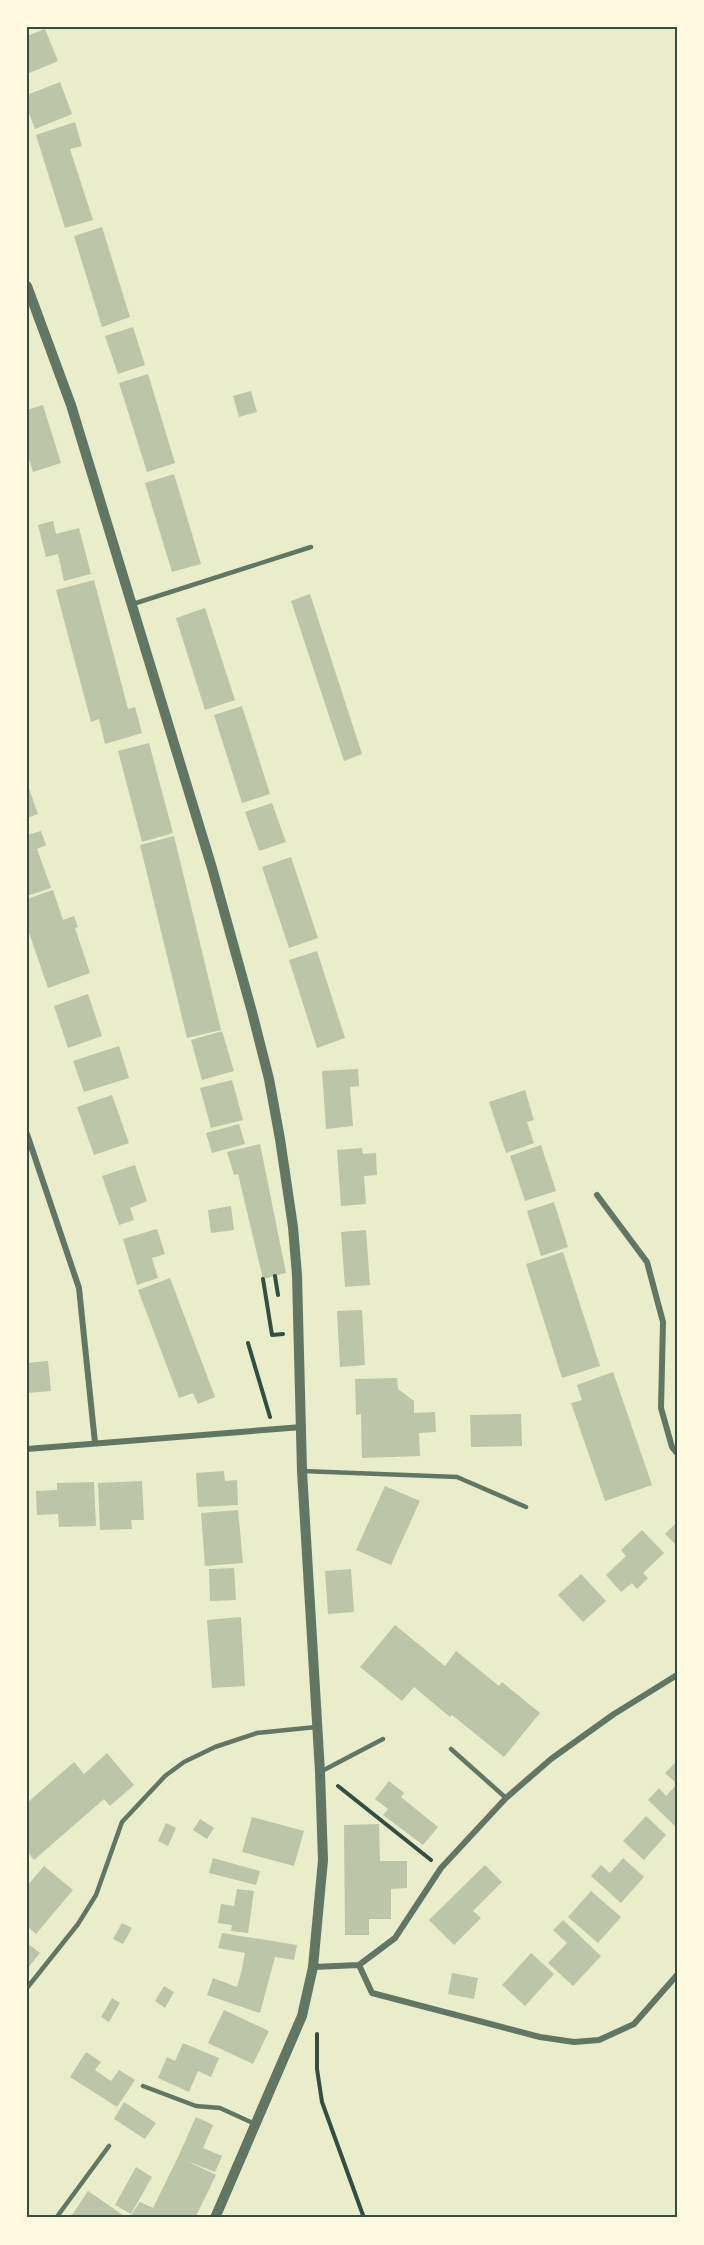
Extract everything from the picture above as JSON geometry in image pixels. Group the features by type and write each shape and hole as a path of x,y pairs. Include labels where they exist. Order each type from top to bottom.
{"street":[{"path":"27,286 71,405 212,868 269,1079 293,1227 323,1860 313,1967 302,2016 215,2218"},
{"path":"27,1134 79,1288 95,1443"},
{"path":"597,1195 647,1262 663,1322 661,1408 672,1447 677,1453"},
{"path":"27,1449 302,1427"},
{"path":"313,1967 359,1965 394,1938 441,1868 506,1798 550,1759 614,1714 677,1675"},
{"path":"359,1965 372,1993 540,2037 574,2042 599,2040 634,2024 677,1975"}],"lane":[{"path":"132,604 311,547"},
{"path":"303,1472 457,1477 526,1507"},
{"path":"27,1988 78,1924 96,1895 122,1821 165,1776 184,1762 215,1747 257,1733 316,1727"},
{"path":"320,1772 383,1739"},
{"path":"451,1749 506,1798"},
{"path":"143,2086 196,2106 220,2108 256,2124"},
{"path":"56,2218 109,2146"}],"path":[{"path":"272,1330 263,1281 280,1279"},
{"path":"248,1343 273,1430"},
{"path":"337,1786 441,1868"},
{"path":"317,2034 317,2069 322,2102 364,2218"}],"building":[{"path":"45,29 58,61 27,74 27,36"},
{"path":"60,82 72,114 35,129 27,108 27,95"},
{"path":"75,122 82,146 70,149 93,220 65,228 36,135"},
{"path":"102,227 130,317 102,327 74,236"},
{"path":"133,327 145,365 118,374 105,336"},
{"path":"148,374 175,463 147,472 119,383"},
{"path":"251,391 257,412 239,417 233,396"},
{"path":"43,405 61,463 33,472 27,453 27,410"},
{"path":"174,474 201,564 172,572 145,483"},
{"path":"53,521 56,534 79,528 91,574 64,581 58,554 46,557 38,525"},
{"path":"94,580 128,709 135,707 142,733 105,744 99,719 91,722 56,590"},
{"path":"310,594 362,754 344,761 291,601"},
{"path":"205,608 235,700 205,710 176,618"},
{"path":"242,706 270,794 242,803 214,715"},
{"path":"149,743 173,833 142,842 118,751"},
{"path":"27,783 38,814 27,818"},
{"path":"272,803 286,842 259,851 245,812"},
{"path":"41,831 46,845 37,849 51,888 27,896 27,835"},
{"path":"174,836 221,1030 187,1038 140,845"},
{"path":"291,857 318,938 289,948 262,867"},
{"path":"53,890 63,920 74,916 78,927 75,928 90,973 48,988 27,927 27,899"},
{"path":"317,951 345,1038 317,1048 289,960"},
{"path":"88,994 102,1036 68,1048 54,1006"},
{"path":"222,1031 234,1071 202,1080 191,1040"},
{"path":"119,1046 129,1078 84,1092 73,1061"},
{"path":"358,1069 359,1086 350,1087 353,1126 326,1129 322,1071"},
{"path":"232,1080 243,1120 211,1128 200,1088"},
{"path":"525,1090 534,1120 527,1122 534,1143 506,1153 489,1102"},
{"path":"112,1095 129,1143 94,1155 77,1107"},
{"path":"239,1124 245,1144 212,1153 206,1133"},
{"path":"260,1144 286,1273 263,1279 238,1174 234,1175 227,1152"},
{"path":"541,1145 556,1191 525,1201 510,1156"},
{"path":"362,1148 363,1154 376,1153 377,1175 364,1176 366,1204 341,1206 337,1150"},
{"path":"135,1165 147,1201 130,1208 134,1220 119,1225 102,1176"},
{"path":"554,1202 568,1247 541,1256 527,1211"},
{"path":"231,1206 234,1230 211,1233 208,1210"},
{"path":"157,1229 165,1254 152,1258 158,1278 137,1285 123,1239"},
{"path":"366,1230 370,1285 345,1287 341,1232"},
{"path":"563,1252 600,1366 562,1378 526,1264"},
{"path":"170,1278 215,1397 198,1404 193,1393 179,1398 138,1290"},
{"path":"362,1310 365,1365 340,1367 337,1311"},
{"path":"48,1361 51,1391 27,1393 27,1363"},
{"path":"613,1372 652,1485 605,1501 571,1403 582,1400 577,1385"},
{"path":"397,1378 398,1389 414,1401 414,1413 435,1412 436,1432 419,1433 420,1456 362,1458 361,1414 356,1415 355,1379"},
{"path":"521,1414 522,1446 471,1447 470,1415"},
{"path":"224,1471 225,1481 237,1480 238,1505 198,1507 196,1473"},
{"path":"142,1481 144,1520 131,1520 132,1529 100,1530 98,1483"},
{"path":"94,1482 96,1526 59,1527 58,1514 37,1515 36,1491 57,1490 57,1483"},
{"path":"385,1486 420,1501 391,1565 356,1550"},
{"path":"238,1510 243,1563 205,1566 201,1513"},
{"path":"677,1522 677,1546 665,1534"},
{"path":"642,1530 664,1553 643,1573 648,1578 637,1589 632,1583 621,1592 606,1575 626,1556 621,1550"},
{"path":"234,1568 236,1600 210,1601 209,1569"},
{"path":"351,1569 354,1612 328,1614 325,1571"},
{"path":"581,1574 606,1601 583,1622 558,1595"},
{"path":"241,1617 245,1686 212,1688 207,1620"},
{"path":"395,1625 445,1666 456,1651 499,1686 502,1682 540,1713 504,1757 414,1687 402,1701 360,1667"},
{"path":"107,1753 134,1785 110,1806 104,1799 34,1860 27,1851 27,1803 74,1762 84,1774"},
{"path":"677,1761 677,1784 665,1773"},
{"path":"389,1781 404,1793 401,1797 438,1827 423,1845 383,1815 388,1809 375,1799"},
{"path":"677,1784 677,1824 675,1826 648,1800 659,1788 666,1796"},
{"path":"646,1816 666,1835 644,1860 623,1841"},
{"path":"252,1817 304,1831 294,1866 242,1852"},
{"path":"200,1819 214,1828 207,1839 193,1830"},
{"path":"166,1823 176,1828 168,1846 158,1841"},
{"path":"379,1824 380,1861 407,1861 407,1888 391,1889 391,1919 369,1919 369,1935 345,1935 344,1825"},
{"path":"213,1858 260,1871 256,1885 209,1873"},
{"path":"623,1858 644,1877 621,1903 591,1876 601,1865 610,1873"},
{"path":"485,1865 502,1882 473,1911 481,1918 454,1945 429,1920"},
{"path":"44,1866 73,1890 36,1934 27,1926 27,1886"},
{"path":"237,1889 254,1891 248,1933 231,1931 232,1925 218,1923 221,1904 234,1906"},
{"path":"591,1891 621,1917 598,1943 568,1917"},
{"path":"563,1920 601,1956 573,1986 548,1963 567,1943 553,1930"},
{"path":"122,1923 132,1928 123,1944 113,1939"},
{"path":"222,1933 297,1945 294,1960 275,1957 260,2013 207,1995 213,1978 237,1987 241,1973 245,1953 218,1948"},
{"path":"27,1943 40,1953 27,1969"},
{"path":"531,1953 554,1974 525,2006 502,1985"},
{"path":"452,1973 478,1978 474,1999 448,1994"},
{"path":"164,1986 174,1992 165,2008 155,2001"},
{"path":"112,1998 120,2003 109,2022 101,2017"},
{"path":"224,2010 269,2031 253,2064 208,2043"},
{"path":"183,2043 219,2058 211,2077 198,2071 189,2092 158,2078 167,2057 175,2061"},
{"path":"86,2052 101,2062 95,2070 111,2081 119,2070 135,2080 117,2107 70,2077"},
{"path":"124,2102 156,2123 145,2139 114,2119"},
{"path":"196,2117 213,2125 203,2148 222,2156 215,2172 187,2161 216,2175 195,2218 129,2218 140,2202 153,2208"},
{"path":"136,2167 152,2177 131,2214 115,2205"},
{"path":"88,2191 107,2204 127,2218 70,2218"}]}
